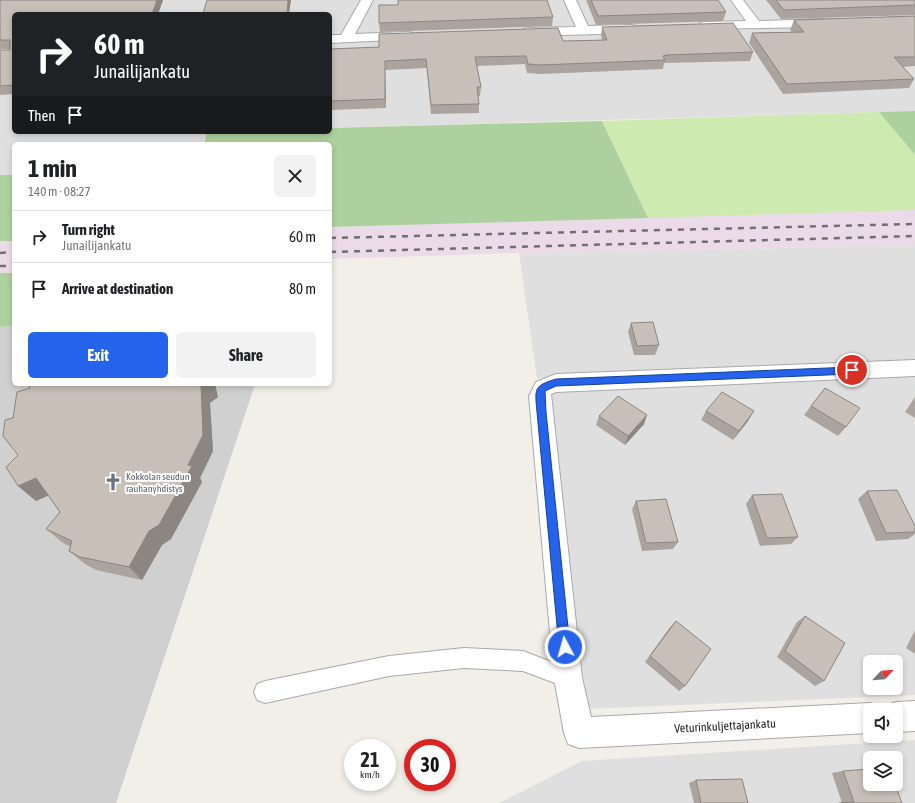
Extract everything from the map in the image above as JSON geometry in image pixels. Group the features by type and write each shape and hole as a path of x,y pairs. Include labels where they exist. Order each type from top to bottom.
{"street":[{"path":"346,38 367,0"},
{"path":"570,0 584,31"},
{"path":"737,0 755,24"},
{"path":"693,27 832,22"},
{"path":"512,33 646,28"},
{"path":"332,39 417,36"},
{"path":"568,678 540,396 541,389 544,386 556,383 915,368"},
{"name":"Veturinkuljettajankatu","path":"568,678 579,733 863,718"},
{"path":"903,717 915,716"}],"lane":[{"path":"265,692 389,666 464,658 523,661 568,678"}],"shaded area":[{"path":"0,0 362,0 342,36 332,36 332,12 12,12 12,50 0,51"},
{"path":"372,0 564,0 576,28 353,35"},
{"path":"576,0 731,0 747,22 589,28"},
{"path":"744,0 915,0 915,17 760,21"},
{"path":"915,22 915,111 332,128 332,42"},
{"path":"12,56 12,134 206,134 204,142 12,142 12,175 0,175 0,57"},
{"path":"915,209 915,244 332,259 332,227"},
{"path":"0,241 12,241 12,273 0,273"},
{"path":"915,244 915,361 537,378 519,253 676,251"},
{"path":"12,326 12,386 254,386 116,803 0,803 0,327"},
{"path":"915,375 915,695 587,709 546,399 549,392"},
{"path":"915,740 915,803 499,803 582,761 867,743 903,743 903,741"}],"green space":[{"path":"915,111 915,155 879,112"},
{"path":"879,112 915,155 915,210 648,218 602,121"},
{"path":"602,121 648,218 332,227 332,142 204,142 206,134 332,134 332,128"},
{"path":"0,175 12,175 12,241 0,241"},
{"path":"0,273 12,273 12,326 0,327"}],"building":[{"path":"0,0 157,0 153,12 12,12 12,85 0,86 0,50 10,50 10,40 0,40"},
{"path":"207,0 288,0 287,12 204,12"},
{"path":"398,0 547,0 553,17 379,23 379,5 398,5"},
{"path":"591,0 718,0 726,12 598,16"},
{"path":"776,0 915,0 915,5 784,10"},
{"path":"915,16 915,57 894,57 914,79 787,84 752,33 804,32 794,20"},
{"path":"733,23 753,52 666,55 663,56 665,60 541,65 528,64 526,56 475,57 481,87 477,87 479,104 431,105 426,59 385,61 385,99 332,101 332,49 379,47 379,34 558,28 563,41 607,40 602,27"},
{"path":"653,322 659,345 637,346 631,323"},
{"name":"Kokkolan seudun rauhanyhdistys","path":"30,386 201,386 203,435 188,465 192,466 159,525 149,531 129,567 80,557 69,551 72,541 46,529 60,512 36,478 18,486 6,467 18,455 3,436 5,420 13,418 17,392 30,388"},
{"path":"825,388 860,408 846,427 811,406"},
{"path":"722,392 754,411 739,431 706,411"},
{"path":"618,396 647,415 628,436 599,416"},
{"path":"897,490 915,526 915,532 886,533 867,491"},
{"path":"782,494 798,537 767,538 752,495"},
{"path":"666,499 678,542 646,543 636,501"},
{"path":"805,616 845,643 824,681 785,651"},
{"path":"676,621 711,649 685,686 650,656"},
{"path":"863,770 863,791 898,791 902,803 839,803 854,802 843,771"},
{"path":"742,779 748,803 701,803 696,780"}],"railway":[{"path":"332,238 915,224"},
{"path":"332,252 915,236"},
{"path":"0,253 12,252"},
{"path":"0,266 12,266"}],"place":[{"name":"Kokkolan seudun rauhanyhdistys","path":"113,482"}],"route":[{"path":"565,647 541,412 540,396 541,389 544,386 556,383 852,370"}]}
